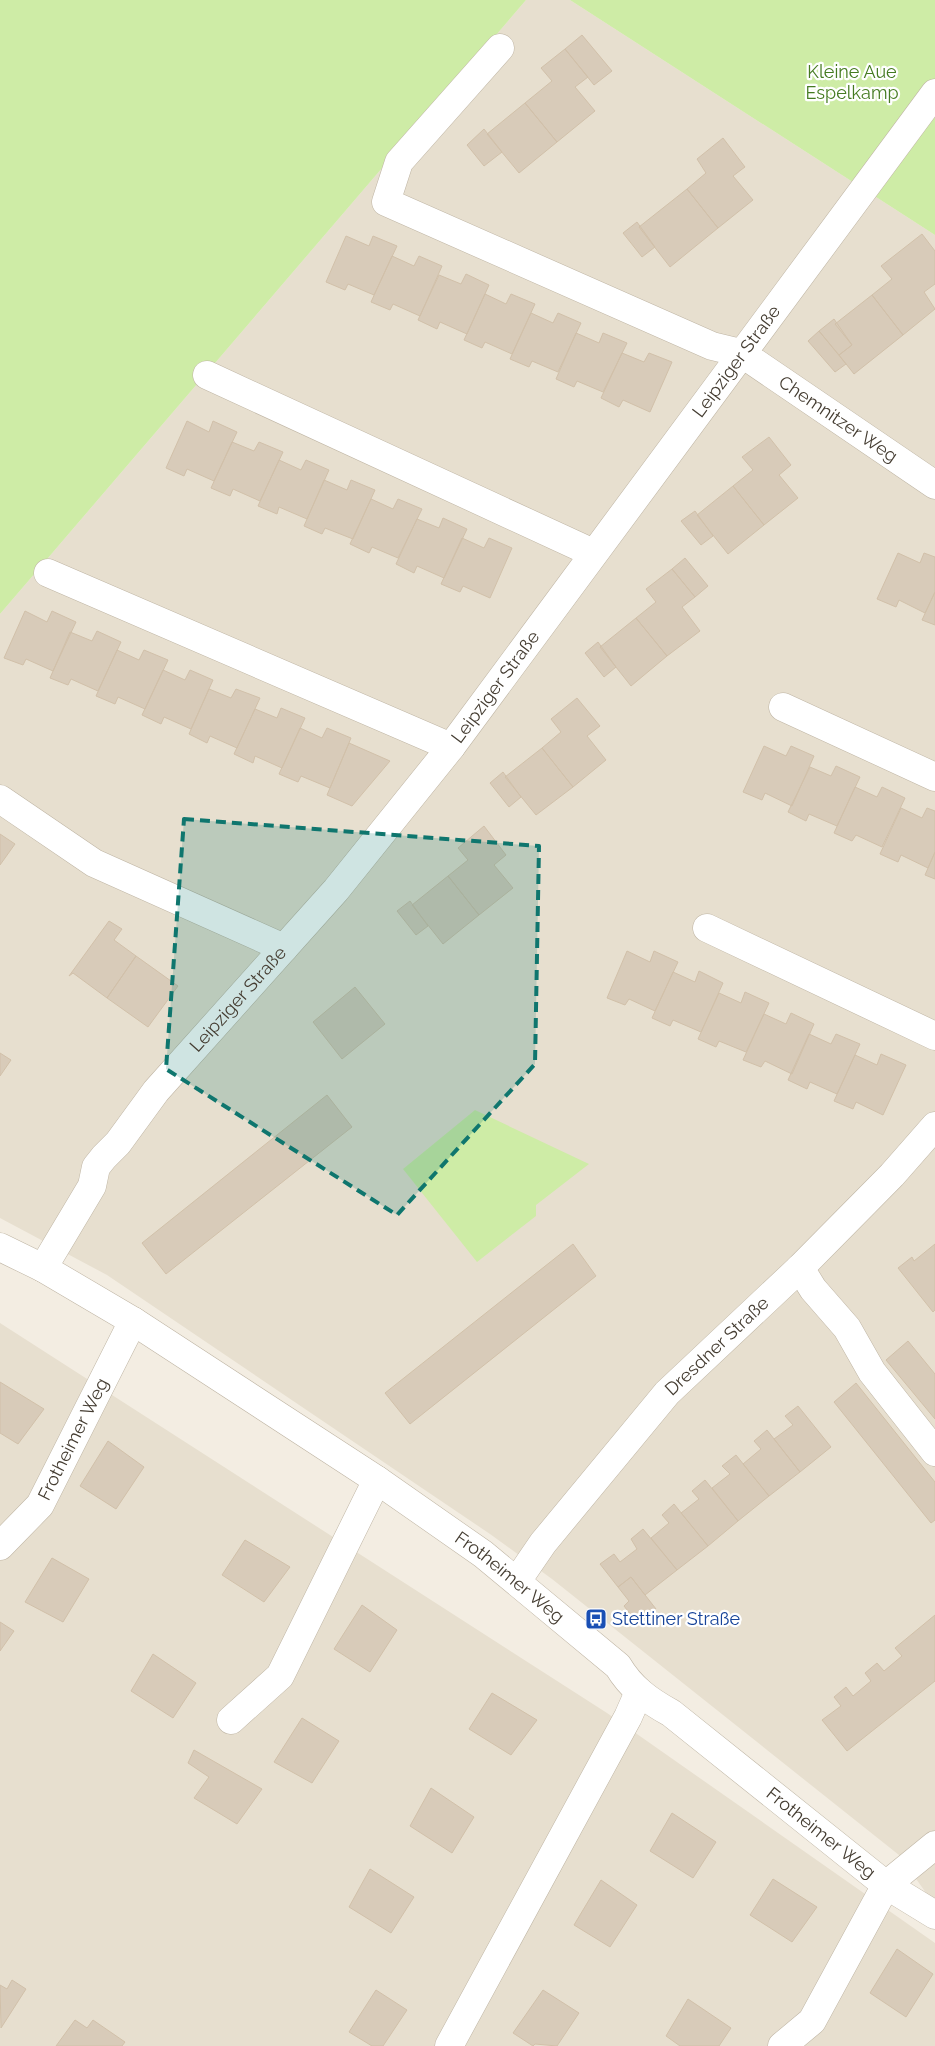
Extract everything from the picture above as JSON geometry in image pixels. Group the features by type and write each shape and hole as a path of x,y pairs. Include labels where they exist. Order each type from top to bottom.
{"street":[{"path":"500,48 399,162 386,202 712,346 741,353"},
{"name":"Leipziger Straße","path":"43,1268 92,1186 96,1167 118,1143 156,1091 336,890 451,747 593,552 935,93"},
{"name":"Chemnitzer Weg","path":"741,353 935,485"},
{"path":"208,375 593,552"},
{"path":"48,573 451,747"},
{"path":"782,707 935,777"},
{"path":"0,799 94,863 284,948"},
{"path":"707,928 935,1036"},
{"name":"Dresdner Straße","path":"517,1581 543,1543 668,1393 800,1268 892,1175 935,1126"},
{"name":"Frotheimer Weg","path":"0,1247 43,1268 134,1321 377,1480 484,1554 618,1666 625,1678 652,1703 671,1713 886,1885 935,1915"},
{"path":"800,1268 813,1289 847,1328 872,1372 935,1452"},
{"name":"Frotheimer Weg","path":"0,1546 40,1505 134,1321"},
{"path":"231,1720 280,1676 377,1480"},
{"path":"449,2046 628,1717 639,1692"},
{"path":"782,2046 812,2021 886,1885 935,1845"}],"highlighted area":[{"path":"184,819 539,846 535,1064 397,1215 166,1069"}],"shaded area":[{"path":"526,0 570,0 935,235 935,1901 929,1897 899,1855 552,1579 490,1534 107,1275 0,1218 0,614"},
{"path":"0,1323 607,1713 935,1943 935,2046 0,2046"}],"green space":[{"path":"0,0 526,0 0,614"},
{"name":"Kleine Aue Espelkamp","path":"570,0 935,0 935,235"},
{"path":"475,1110 589,1164 536,1205 536,1216 477,1262 403,1169"}],"building":[{"path":"582,35 612,71 594,85 565,49"},
{"path":"565,49 588,77 575,87 595,111 557,142 525,103 552,81 541,68"},
{"path":"525,103 557,142 519,173 487,134"},
{"path":"484,129 502,152 484,166 467,145"},
{"path":"723,138 745,167 733,176 753,200 718,228 687,189 706,173 697,159"},
{"path":"687,189 718,228 670,267 639,227"},
{"path":"637,222 655,247 642,257 623,233"},
{"path":"922,234 935,251 935,284 924,292 935,309 903,335 872,295 892,279 881,266"},
{"path":"346,236 369,246 373,236 397,246 374,295 348,284 345,290 326,282"},
{"path":"392,256 414,266 419,256 442,266 420,316 393,304 390,310 371,302"},
{"path":"466,274 489,285 467,334 440,322 437,329 418,320 439,275 461,284"},
{"path":"485,294 506,304 511,294 535,304 512,354 485,342 482,348 464,340"},
{"path":"872,295 903,335 854,374 839,355 852,345 835,324"},
{"path":"531,313 553,323 558,313 581,323 558,372 532,361 529,367 510,359"},
{"path":"834,319 852,345 839,355 819,331"},
{"path":"819,331 846,364 835,372 808,341"},
{"path":"576,333 599,343 603,333 627,343 603,392 577,381 574,387 556,379"},
{"path":"622,353 644,362 649,353 672,362 650,412 623,400 619,407 601,398"},
{"path":"187,421 209,432 213,421 237,432 214,481 187,469 184,476 166,468"},
{"path":"769,437 791,465 779,475 798,498 764,525 733,486 753,470 742,457"},
{"path":"232,442 254,451 259,442 283,452 260,501 233,489 230,496 211,488"},
{"path":"279,460 301,470 306,460 329,470 307,519 279,507 277,514 258,506"},
{"path":"324,480 347,490 351,480 375,490 353,539 325,528 322,534 304,526"},
{"path":"733,486 764,525 728,554 697,515"},
{"path":"371,499 393,509 398,499 422,509 398,558 372,547 369,553 350,544"},
{"path":"695,511 713,536 701,545 681,521"},
{"path":"443,518 467,529 444,578 417,566 414,573 396,564 417,519 439,528"},
{"path":"462,538 484,548 489,538 512,548 490,598 463,586 460,592 441,584"},
{"path":"898,553 920,563 924,553 935,557 935,592 925,613 899,600 896,607 877,599"},
{"path":"685,558 708,586 695,597 672,569"},
{"path":"672,569 695,597 682,607 700,631 667,656 636,618 656,602 646,589"},
{"path":"935,592 935,625 922,620"},
{"path":"25,611 47,622 52,611 76,622 53,671 26,659 23,665 4,658"},
{"path":"636,618 667,656 631,686 600,647"},
{"path":"97,631 121,642 98,691 71,679 68,685 50,678 70,632 92,641"},
{"path":"598,642 616,667 604,677 585,653"},
{"path":"117,650 139,660 144,650 168,660 145,709 118,697 115,704 96,696"},
{"path":"163,670 185,680 190,670 213,680 191,729 164,717 161,724 142,715"},
{"path":"209,689 231,698 236,689 260,698 237,748 210,736 207,743 189,734"},
{"path":"577,698 600,726 587,736 606,760 573,787 542,748 561,732 551,719"},
{"path":"281,708 305,718 282,768 255,756 253,763 234,754 255,709 277,718"},
{"path":"300,728 322,738 327,728 351,738 330,788 301,776 298,782 279,774"},
{"path":"349,743 390,761 352,806 327,795"},
{"path":"764,746 786,756 791,746 814,756 792,806 765,793 762,800 743,792"},
{"path":"542,748 573,787 536,815 505,777"},
{"path":"836,766 860,777 837,826 809,814 806,821 788,812 810,767 831,776"},
{"path":"503,772 521,797 509,807 490,783"},
{"path":"855,787 877,797 882,787 905,798 882,847 856,835 852,841 834,833"},
{"path":"901,808 922,818 927,808 935,811 935,852 928,868 901,855 898,862 880,854"},
{"path":"484,826 506,855 494,865 513,888 479,915 448,876 468,860 458,848"},
{"path":"0,834 15,844 0,865"},
{"path":"935,852 935,879 925,875"},
{"path":"448,876 479,915 443,944 412,905"},
{"path":"410,901 428,926 416,935 397,911"},
{"path":"109,921 122,929 114,940 136,956 107,998 73,973 69,976"},
{"path":"627,951 650,962 654,951 678,962 655,1011 629,999 625,1005 607,998"},
{"path":"136,956 178,986 148,1027 107,998"},
{"path":"699,971 723,983 701,1032 673,1020 670,1026 652,1018 673,972 695,982"},
{"path":"355,987 385,1024 342,1059 313,1022"},
{"path":"745,992 769,1003 746,1052 719,1041 716,1047 698,1039 719,993 741,1003"},
{"path":"791,1013 814,1024 792,1074 765,1061 761,1067 743,1060 764,1014 786,1024"},
{"path":"809,1034 831,1044 836,1034 860,1044 837,1094 810,1082 807,1089 788,1080"},
{"path":"0,1053 11,1060 0,1076"},
{"path":"881,1054 906,1065 883,1115 856,1102 853,1109 834,1101 855,1055 877,1065"},
{"path":"327,1095 352,1127 166,1274 142,1243"},
{"path":"573,1244 596,1276 410,1424 385,1393"},
{"path":"935,1244 935,1310 933,1312 898,1268 912,1257 914,1261"},
{"path":"908,1341 935,1374 935,1419 886,1360"},
{"path":"0,1382 44,1409 18,1444 0,1433"},
{"path":"856,1383 935,1482 935,1520 931,1523 834,1402"},
{"path":"798,1406 831,1447 800,1472 774,1439 793,1425 785,1416"},
{"path":"767,1430 800,1472 769,1496 743,1464 761,1449 754,1441"},
{"path":"108,1441 144,1467 116,1509 80,1486"},
{"path":"736,1455 769,1496 738,1521 712,1488 730,1474 722,1466"},
{"path":"705,1480 738,1521 708,1546 681,1513 699,1499 692,1491"},
{"path":"674,1504 708,1546 677,1570 651,1538 669,1523 662,1515"},
{"path":"643,1529 677,1570 645,1595 631,1577 618,1587 600,1564 614,1554 620,1562 637,1549 631,1539"},
{"path":"245,1540 290,1567 264,1602 222,1575"},
{"path":"52,1558 89,1579 63,1622 25,1602"},
{"path":"631,1577 656,1609 638,1624 624,1606 629,1601 618,1587"},
{"path":"362,1605 397,1630 370,1672 334,1649"},
{"path":"935,1615 935,1681 847,1751 822,1720 841,1706 834,1697 846,1687 853,1696 871,1681 865,1673 877,1663 884,1671 902,1656 895,1648"},
{"path":"0,1622 14,1631 0,1651"},
{"path":"153,1654 196,1683 173,1718 131,1691"},
{"path":"492,1693 537,1720 511,1755 469,1729"},
{"path":"302,1718 339,1741 312,1783 274,1762"},
{"path":"194,1750 262,1789 237,1824 194,1798 209,1777 188,1763"},
{"path":"431,1788 474,1817 452,1853 410,1826"},
{"path":"672,1813 716,1842 693,1878 650,1851"},
{"path":"370,1869 414,1897 391,1933 349,1907"},
{"path":"773,1879 817,1907 792,1942 750,1915"},
{"path":"601,1880 637,1905 610,1947 574,1925"},
{"path":"897,1949 933,1974 906,2017 870,1993"},
{"path":"12,1980 26,1989 1,2028 0,1985 7,1989"},
{"path":"376,1990 407,2010 383,2046 372,2046 349,2032"},
{"path":"543,1990 579,2013 557,2046 535,2044 533,2046 513,2033"},
{"path":"688,1999 731,2028 719,2046 680,2046 666,2036"},
{"path":"75,2020 87,2028 93,2020 125,2042 122,2046 56,2046"}],"place":[{"name":"Stettiner Straße","path":"596,1619"}]}
